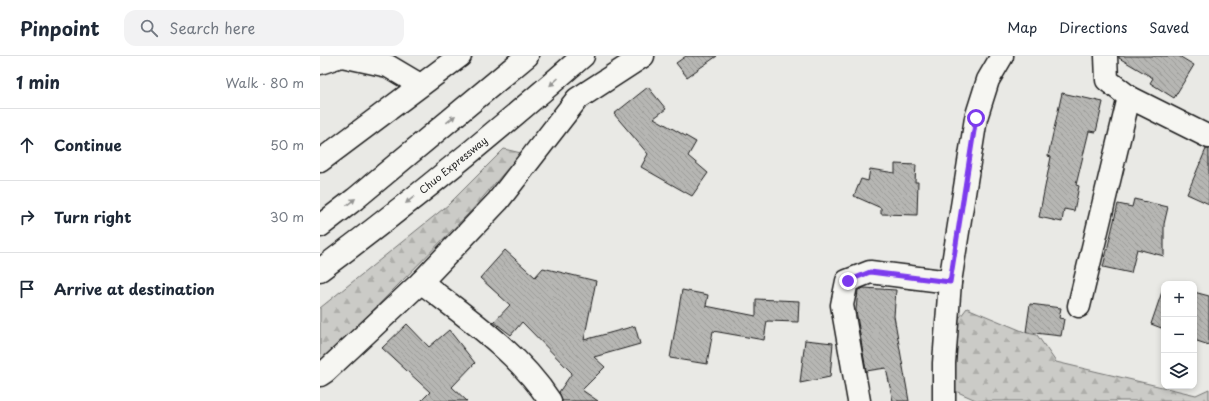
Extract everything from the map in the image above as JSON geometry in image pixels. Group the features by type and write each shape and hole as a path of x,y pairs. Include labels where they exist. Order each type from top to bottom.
{"main road":[{"path":"320,63 342,56 388,66 420,85"},
{"path":"320,161 460,56"},
{"path":"320,226 355,199 528,56"},
{"name":"Chuo Expressway","path":"320,270 400,208 540,94 583,56"},
{"path":"320,375 421,282 498,201 577,100 643,56"},
{"path":"944,401 944,363 950,282 976,118 988,80 1002,56"},
{"path":"1106,56 1107,80 1129,97 1209,137"},
{"path":"1079,306 1129,97"},
{"path":"858,401 842,305 848,281 870,272 950,282"},
{"path":"421,282 468,318 516,359 550,401"}],"green space":[{"path":"504,149 521,153 472,210 324,360 320,361 320,308 448,205"},
{"path":"967,308 1027,333 1037,335 1056,362 1161,387 1161,389 1171,389 1196,395 1209,389 1209,401 978,401 951,389 957,321"}],"building":[{"path":"686,56 717,56 687,77 676,63"},
{"path":"1119,56 1179,56 1194,65 1174,98 1150,83 1153,78 1119,58"},
{"path":"648,87 666,109 654,118 696,142 688,156 708,173 692,196 641,167 648,154 614,114"},
{"path":"1062,93 1103,102 1096,132 1089,131 1076,185 1079,186 1074,211 1064,209 1062,222 1039,217 1051,157 1048,156"},
{"path":"1206,149 1209,149 1209,204 1187,194"},
{"path":"895,164 916,165 915,182 918,182 917,215 881,214 881,208 854,196 861,179 868,181 870,169 895,173"},
{"path":"1134,199 1168,207 1164,224 1164,256 1137,249 1131,273 1103,267 1118,204 1132,207"},
{"path":"505,250 535,277 543,268 596,281 584,340 635,326 640,344 594,357 605,367 582,390 598,401 562,401 559,392 572,373 522,322 511,335 494,322 510,305 480,278"},
{"path":"864,288 896,290 894,316 909,401 893,401 886,368 866,371 856,310 858,290"},
{"path":"682,290 708,295 706,306 756,316 756,299 799,301 798,322 767,321 764,340 713,331 707,364 670,358"},
{"path":"1197,293 1209,296 1209,345 1197,341"},
{"path":"1161,295 1161,328 1151,324"},
{"path":"1030,304 1061,308 1059,318 1064,319 1061,336 1026,332"},
{"path":"407,324 429,347 449,330 475,363 452,387 467,401 421,401 430,392 382,348"},
{"path":"805,340 833,343 830,377 800,383"}],"route":[{"path":"848,281 870,272 950,282 976,118"}]}
